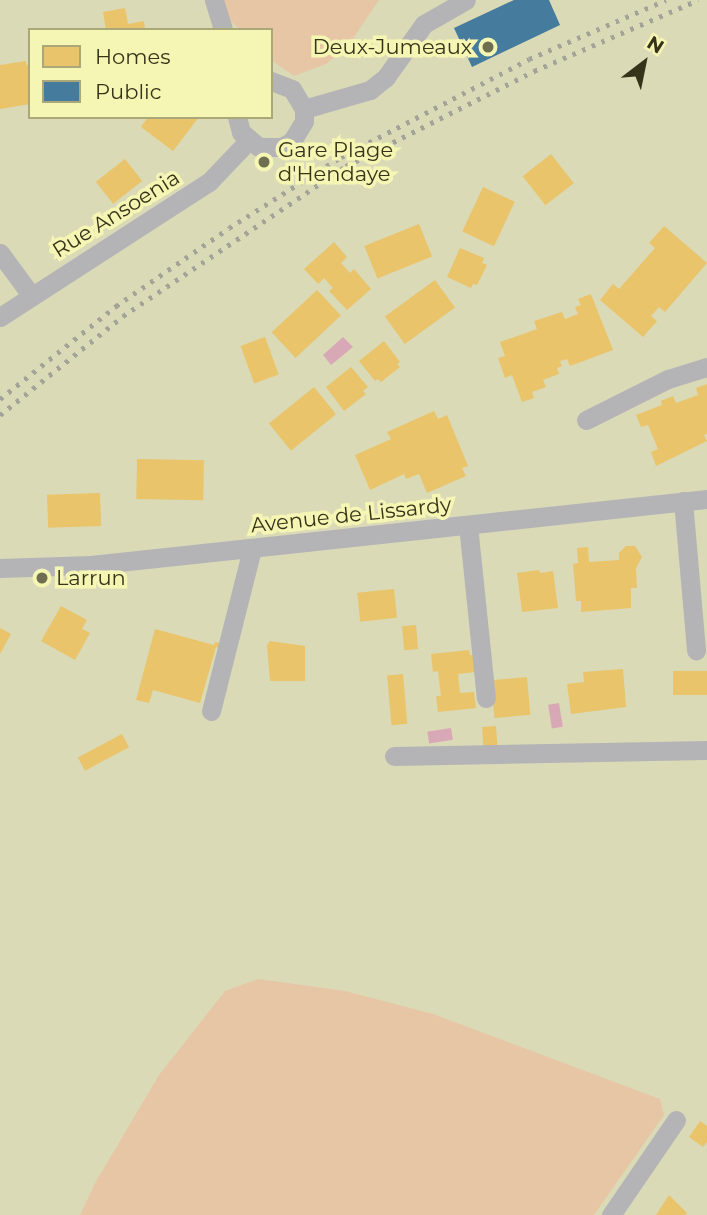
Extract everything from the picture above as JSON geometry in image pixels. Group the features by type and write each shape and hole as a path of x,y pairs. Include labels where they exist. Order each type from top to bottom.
{"street":[{"path":"214,0 222,28"},
{"path":"304,109 370,90 386,77 424,24 466,0"},
{"path":"238,119 241,132 248,141 270,149 292,141 304,121 304,109 292,89 273,82"},
{"name":"Rue Ansoenia","path":"0,317 209,182 248,141"},
{"path":"0,253 31,295"},
{"path":"586,420 668,379 707,367"},
{"name":"Avenue de Lissardy","path":"0,568 91,565 707,499"},
{"path":"683,501 696,650"},
{"path":"468,525 486,698"},
{"path":"211,711 252,549"},
{"path":"394,756 707,750"},
{"path":"611,1215 676,1120"}],"shaded area":[{"path":"205,0 379,0 348,46 326,64 294,76 273,61 273,28 239,28"},
{"path":"343,337 353,347 331,365 323,355"},
{"path":"559,703 563,727 552,728 548,705"},
{"path":"451,728 453,740 429,744 427,732"},
{"path":"258,979 345,991 433,1014 660,1099 664,1115 594,1215 80,1215 95,1183 159,1075 225,991"}],"building: Homes":[{"path":"125,8 128,24 144,21 145,28 106,28 103,12"},
{"path":"26,61 28,104 0,109 0,65"},
{"path":"147,119 197,119 173,151 141,127"},
{"path":"551,154 574,183 545,205 523,176"},
{"path":"125,159 142,181 113,204 96,182"},
{"path":"483,187 515,202 494,246 462,231"},
{"path":"419,224 432,256 377,279 364,246"},
{"path":"664,226 707,263 665,312 659,307 651,316 657,321 643,337 600,300 613,284 619,289 655,248 649,243"},
{"path":"334,242 347,257 341,263 350,273 354,269 371,289 347,310 329,291 333,288 324,278 318,284 304,269"},
{"path":"460,248 484,258 482,263 487,265 477,285 473,284 471,288 447,277"},
{"path":"435,280 455,308 405,344 385,316"},
{"path":"317,290 341,316 296,358 272,332"},
{"path":"591,294 613,350 570,366 567,359 560,361 562,366 557,368 559,374 543,380 546,387 532,392 534,398 522,402 512,375 505,378 498,358 505,356 500,342 537,329 534,321 562,312 565,319 578,314 575,307 581,305 578,299"},
{"path":"265,337 279,375 254,383 241,346"},
{"path":"384,341 400,362 397,364 400,367 381,382 378,379 375,381 359,361"},
{"path":"351,367 368,387 363,391 366,394 344,411 326,387"},
{"path":"707,384 707,434 704,435 707,441 656,466 651,452 658,449 648,425 641,427 636,415 662,405 661,401 673,396 676,403 698,395 696,388"},
{"path":"314,387 336,414 291,451 269,424"},
{"path":"434,411 438,419 447,415 468,466 462,468 466,476 427,493 419,474 406,479 404,474 370,490 355,455 391,439 387,432"},
{"path":"137,459 204,460 203,500 136,499"},
{"path":"100,493 101,526 48,528 47,495"},
{"path":"626,546 635,546 642,557 636,568 637,588 631,588 631,608 581,612 581,601 576,601 573,564 578,563 577,548 588,547 589,562 619,560 619,553"},
{"path":"539,570 540,573 553,571 558,608 522,612 517,573"},
{"path":"394,589 397,618 360,622 357,593"},
{"path":"61,606 87,620 82,629 90,633 75,660 41,641"},
{"path":"416,625 418,649 404,650 402,626"},
{"path":"0,628 11,634 0,654"},
{"path":"155,629 214,645 215,642 220,643 219,648 216,647 200,703 153,690 149,703 136,700"},
{"path":"270,641 305,646 305,681 270,681 267,645"},
{"path":"469,650 470,655 473,655 475,672 458,674 460,693 474,692 476,708 438,712 436,696 441,696 438,671 433,672 431,654"},
{"path":"623,669 626,707 571,714 567,684 584,682 583,672"},
{"path":"673,671 707,671 707,695 673,695"},
{"path":"403,674 407,724 391,725 387,675"},
{"path":"527,677 530,715 494,718 491,680"},
{"path":"496,726 498,753 484,754 482,727"},
{"path":"122,734 129,747 85,771 78,757"},
{"path":"700,1121 707,1126 707,1142 703,1147 689,1137"},
{"path":"669,1195 687,1213 685,1215 656,1215"}],"building: Public":[{"name":"Deux-Jumeaux","path":"514,0 549,0 560,25 472,67 454,28"}],"railway":[{"path":"0,399 116,306 229,228 341,157 529,59 666,0"},
{"path":"0,415 123,316 346,166 534,71 698,0"}],"place":[{"name":"Deux-Jumeaux","path":"488,47"},
{"name":"Gare Plage d'Hendaye","path":"264,162"},
{"name":"Larrun","path":"42,578"}]}
